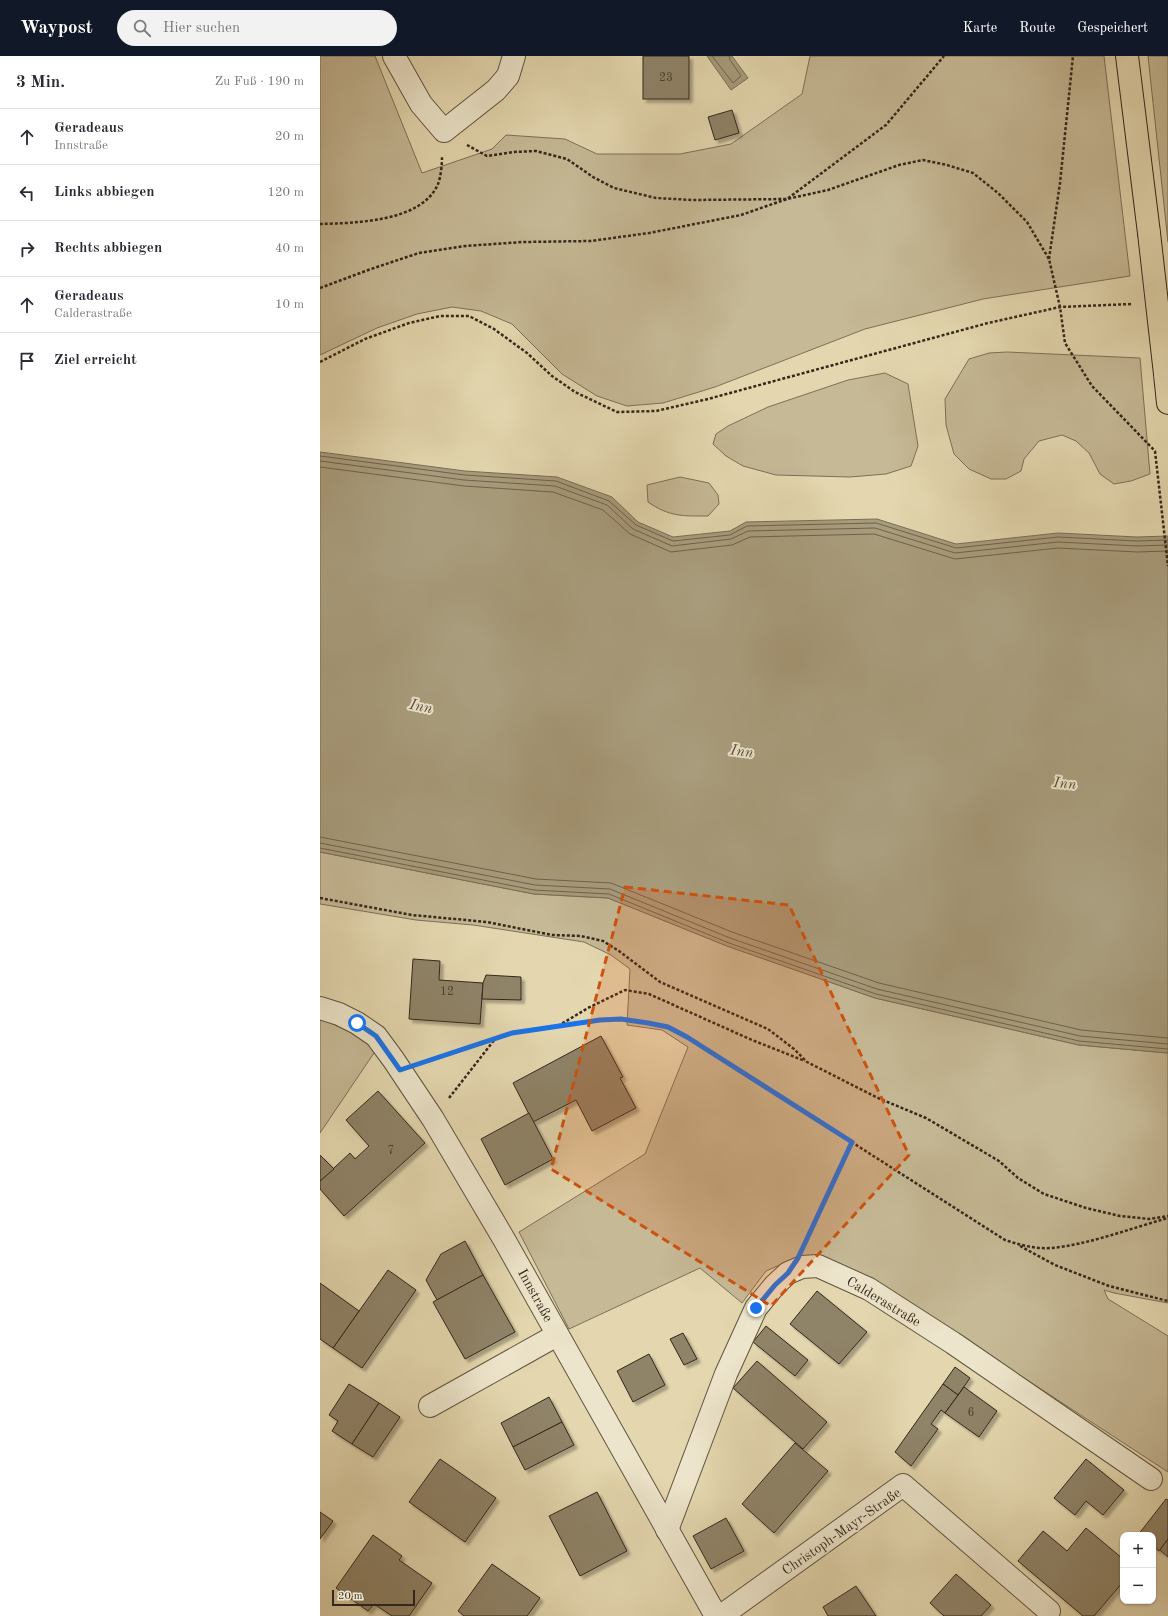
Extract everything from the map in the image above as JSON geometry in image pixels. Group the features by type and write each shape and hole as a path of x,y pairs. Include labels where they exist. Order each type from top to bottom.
{"main road":[{"path":"1127,56 1168,402"}],"street":[{"path":"394,56 421,104 444,131 496,90 508,76 514,56"},
{"name":"Innstraße","path":"320,1008 339,1014 357,1023 376,1036 433,1119 505,1241 716,1616"},
{"name":"Calderastraße","path":"667,1530 726,1374 756,1308 775,1285 788,1273 802,1267 818,1266 869,1289 953,1343 1151,1479"},
{"path":"430,1406 558,1335"},
{"name":"Christoph-Mayr-Straße","path":"721,1616 902,1485 1049,1612"}],"path":[{"path":"320,224 347,224 392,217 413,210 432,194 438,184 444,131 487,156 514,152 536,151 551,154 567,159 593,177 614,188 656,198 693,200 787,199 886,125 944,56"},
{"path":"1049,259 1060,184 1073,56"},
{"path":"320,288 371,269 419,254 465,246 523,242 591,241 650,233 741,215 787,199 828,190 899,165 923,160 947,165 973,173 998,193 1027,222 1049,259 1060,307 1065,343 1092,386 1155,451 1168,566"},
{"path":"320,362 365,339 409,323 440,316 469,316 494,329 527,353 552,376 575,392 618,412 656,411 708,399 988,322 1060,307 1133,303"},
{"path":"320,898 412,915 487,922 552,935 581,936 603,941 619,951 660,982 768,1029 794,1049 807,1062"},
{"path":"556,1027 588,1008 625,990 650,994 752,1040 807,1062 878,1098 926,1118 999,1161 1018,1178 1044,1194 1086,1208 1120,1216 1149,1219 1168,1217"},
{"path":"400,1070 512,1033 600,1020 621,1019 668,1027 687,1037 1005,1240 1030,1247 1050,1248 1074,1245 1168,1217"},
{"path":"433,1119 495,1039"},
{"path":"788,1273 798,1258 852,1142"},
{"path":"1016,1244 1055,1265 1109,1286 1168,1301"}],"highlighted area":[{"path":"625,887 789,905 909,1155 771,1306 551,1169"}],"shaded area":[{"path":"320,56 375,56 422,173 492,149 506,135 565,139 597,154 680,154 731,144 802,94 810,56 1104,56 1130,276 983,299 865,329 715,387 663,403 627,406 597,396 562,374 512,324 481,311 452,307 417,314 377,328 320,355"},
{"path":"1148,56 1168,56 1168,242"},
{"path":"1007,352 1140,358 1150,474 1131,481 1114,484 1100,474 1089,453 1076,441 1062,435 1039,441 1024,459 1021,471 1006,479 991,479 969,469 954,454 946,425 945,399 969,359 989,353"},
{"path":"885,373 908,384 918,446 911,466 886,474 850,477 776,475 743,466 726,456 713,444 716,434 728,426 768,407 848,380"},
{"path":"680,477 709,483 718,495 719,504 708,516 676,515 663,511 648,502 647,485"},
{"path":"320,852 534,894 608,898 727,946 875,998 1079,1045 1168,1053 1168,1303 1104,1290 1108,1299 1168,1336 1168,1472 906,1301 798,1257 766,1271 742,1303 700,1268 569,1329 519,1232 645,1154 688,1047 662,1030 627,1025 630,969 611,955 584,942 473,925 416,920 320,904"},
{"path":"320,1018 352,1033 376,1050 320,1133"}],"water":[{"path":"707,56 732,56 748,78 731,90"},
{"name":"Inn","path":"320,452 465,471 557,477 612,497 638,522 673,537 730,531 746,522 877,519 956,544 1058,533 1137,537 1168,536 1168,1053 1079,1045 875,998 727,946 608,898 534,894 320,852"}],"building":[{"path":"643,56 689,56 689,99 643,99"},
{"path":"732,110 739,133 715,140 708,117"},
{"path":"413,959 440,961 439,980 483,983 480,1024 409,1019"},
{"path":"486,975 521,977 521,1000 482,999 483,983"},
{"path":"601,1036 623,1077 620,1078 636,1108 592,1131 576,1100 533,1122 513,1083"},
{"path":"378,1091 425,1143 344,1216 320,1189 320,1181 350,1153 355,1159 369,1146 346,1120"},
{"path":"529,1113 553,1159 505,1185 481,1139"},
{"path":"320,1155 334,1169 320,1181"},
{"path":"465,1241 483,1275 437,1300 426,1280 441,1254"},
{"path":"388,1270 416,1290 362,1368 333,1348"},
{"path":"483,1275 515,1332 465,1359 433,1302"},
{"path":"320,1283 359,1311 333,1348 320,1339"},
{"path":"817,1291 867,1332 839,1364 790,1324"},
{"path":"766,1326 808,1360 795,1376 753,1342"},
{"path":"683,1333 697,1359 684,1365 670,1339"},
{"path":"649,1354 665,1385 633,1402 617,1371"},
{"path":"757,1361 827,1422 803,1449 733,1388"},
{"path":"955,1367 970,1378 958,1395 943,1384"},
{"path":"349,1384 379,1403 352,1444 332,1431 338,1421 329,1415"},
{"path":"943,1384 958,1395 945,1413 941,1410 931,1424 938,1429 911,1466 895,1452"},
{"path":"964,1387 997,1411 979,1437 945,1413"},
{"path":"549,1397 562,1422 513,1447 501,1423"},
{"path":"379,1403 400,1417 373,1457 352,1444"},
{"path":"562,1422 574,1445 525,1470 513,1447"},
{"path":"795,1443 828,1471 774,1533 742,1504"},
{"path":"440,1459 496,1498 465,1542 409,1502"},
{"path":"1086,1459 1124,1490 1103,1515 1086,1501 1075,1515 1054,1498"},
{"path":"597,1492 627,1551 580,1576 549,1516"},
{"path":"1166,1499 1168,1500 1168,1539 1159,1551 1156,1548 1156,1532 1140,1532"},
{"path":"320,1512 333,1521 320,1539"},
{"path":"726,1518 744,1551 711,1569 693,1536"},
{"path":"1086,1528 1120,1556 1120,1586 1094,1616 1083,1616 1018,1561 1043,1531 1067,1551"},
{"path":"373,1535 402,1556 399,1560 432,1583 409,1616 392,1616 374,1604 368,1611 336,1588"},
{"path":"1168,1539 1168,1557 1160,1550"},
{"path":"492,1564 540,1598 527,1616 464,1616 458,1611"},
{"path":"956,1574 991,1605 981,1616 944,1616 930,1603"},
{"path":"856,1586 876,1616 828,1616 823,1607"}],"route":[{"path":"357,1023 376,1036 400,1070 512,1033 600,1020 621,1019 668,1027 687,1037 852,1142 798,1258 788,1273 775,1285 756,1308"}]}
